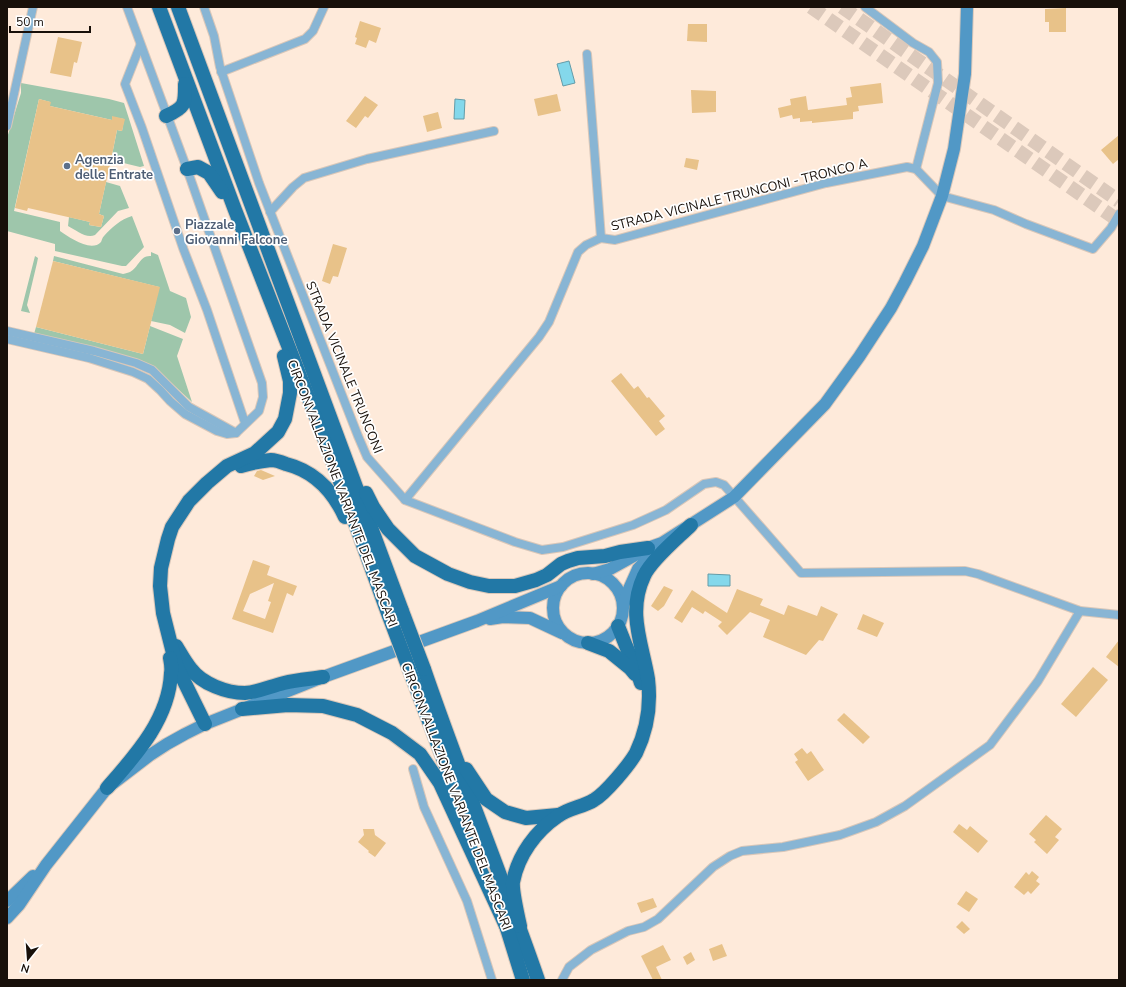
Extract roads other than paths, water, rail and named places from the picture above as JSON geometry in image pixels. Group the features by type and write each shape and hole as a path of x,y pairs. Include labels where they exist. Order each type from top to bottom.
{"highway":[{"name":"CIRCONVALLAZIONE VARIANTE DEL MASCARI","path":"159,7 235,210 322,432 389,616 418,671 449,741 513,927 523,980"},
{"name":"CIRCONVALLAZIONE VARIANTE DEL MASCARI","path":"178,7 402,611 418,671 513,927 538,980"},
{"path":"166,116 179,110 185,102 185,75"},
{"path":"185,166 198,167 209,173 235,210"},
{"path":"205,724 176,666 163,613 160,576 168,539 177,518 189,501 207,482 227,466 255,453 269,442 278,432 285,419 290,393 288,374 255,262"},
{"path":"333,424 373,507 388,529 415,556 448,574 470,582 515,586 536,580 547,575 561,564 578,558 605,556 648,548"},
{"path":"216,476 237,467 256,462 273,460 297,466 320,480 339,504 389,616"},
{"path":"449,741 486,799 505,812 526,818 558,815 594,800 617,779 636,753 646,725 650,699 648,678 636,625 637,597 644,575 659,556 691,525"},
{"path":"618,626 640,679 646,725"},
{"path":"168,630 191,670 201,679 221,688 246,693 284,683 323,677"},
{"path":"107,788 150,735 160,718 167,700 172,673 168,630"},
{"path":"588,643 609,651 630,668 640,679"},
{"path":"242,710 288,705 323,706 357,715 392,733 420,754 440,783 513,927"},
{"path":"513,927 513,883 520,859 533,837 558,815"}],"main road":[{"path":"7,918 19,905 46,865 107,788 162,748 185,734 205,724 323,677 477,621 562,586 576,576 593,574 614,567 648,548 662,543 734,497 825,404 859,357 891,308 923,246 942,196 954,149 966,74 967,7"},
{"path":"477,621 503,617 530,618 573,640 588,643 608,637 618,626 622,616 628,589 638,568 662,543"},
{"path":"593,574 606,578 612,583 620,593 623,606"},
{"path":"562,586 554,600 554,612 557,623 567,636"},
{"path":"7,901 46,865"}],"street":[{"path":"7,126 33,7"},
{"path":"7,339 89,358 133,372 148,379 185,414 217,431 227,434 236,433 259,411 263,397 262,383 127,7"},
{"name":"STRADA VICINALE TRUNCONI","path":"204,7 214,36 222,72 259,184 367,457 406,500 515,542 542,550 563,547 633,525 666,510 704,484 716,482 724,486 801,573 965,571 978,574 1080,612 1119,615"},
{"path":"222,72 305,39 313,31 324,7"},
{"path":"864,7 929,52 937,62 938,83 916,169 942,196 994,210 1026,224 1093,249 1111,228 1119,214"},
{"path":"140,46 125,84 142,128 183,248 207,310 246,423"},
{"name":"STRADA VICINALE TRUNCONI - TRONCO A","path":"588,54 601,238"},
{"path":"270,212 293,187 304,178 367,159 494,131"},
{"name":"STRADA VICINALE TRUNCONI - TRONCO A","path":"406,500 539,337 549,322 578,252 586,245 601,238 615,240 826,183 907,167 916,169"},
{"path":"7,331 94,351 136,363 152,370 189,407 236,433"},
{"path":"562,980 569,967 591,950 628,931 644,927 658,919 713,867 730,856 742,851 778,848 840,835 876,822 911,801 990,745 1038,681 1080,612"},
{"path":"413,769 424,807 467,901 492,980"}],"water":[{"path":"569,61 575,83 563,86 557,64"},
{"path":"455,99 465,100 464,119 454,119"},
{"path":"708,574 730,575 730,586 708,586"}],"tunnel":[{"path":"811,7 1119,221"},
{"path":"842,7 1119,201"}],"place":[{"name":"Agenzia delle Entrate","path":"67,166"},
{"name":"Piazzale Giovanni Falcone","path":"177,231"}]}
